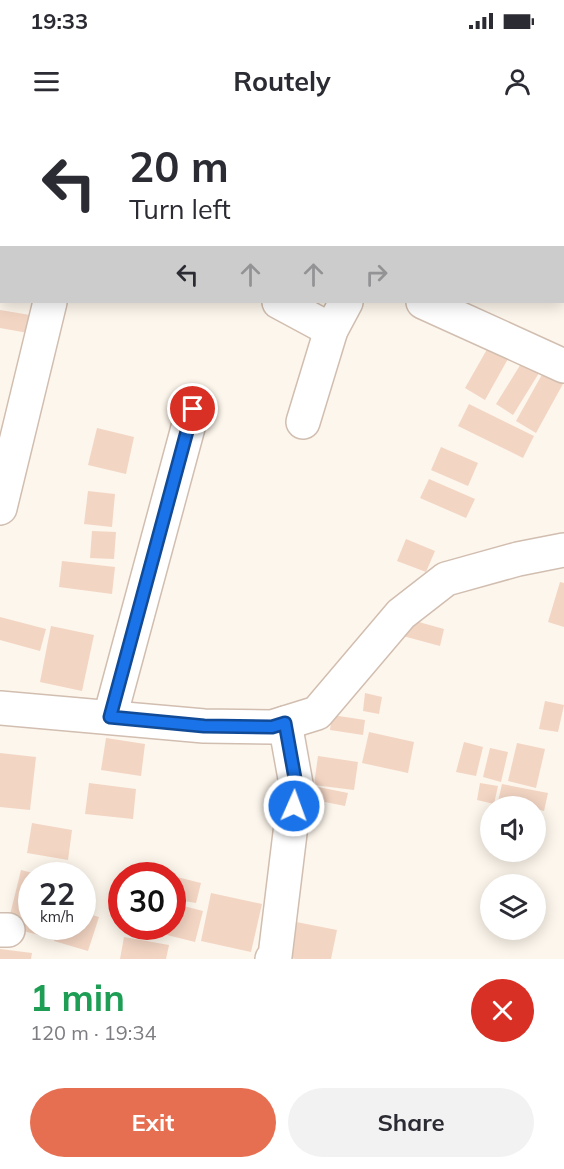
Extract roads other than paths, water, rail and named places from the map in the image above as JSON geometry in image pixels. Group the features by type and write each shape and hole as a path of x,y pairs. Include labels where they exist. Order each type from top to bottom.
{"street":[{"path":"0,508 13,398 50,303"},
{"path":"281,303 331,330"},
{"path":"303,422 331,330 345,303"},
{"path":"425,303 564,366"},
{"path":"110,717 193,409"},
{"path":"0,708 204,726 272,727 318,713 401,614 446,579 518,558 564,550"},
{"path":"272,959 275,956 285,885 296,784 285,723"}]}
